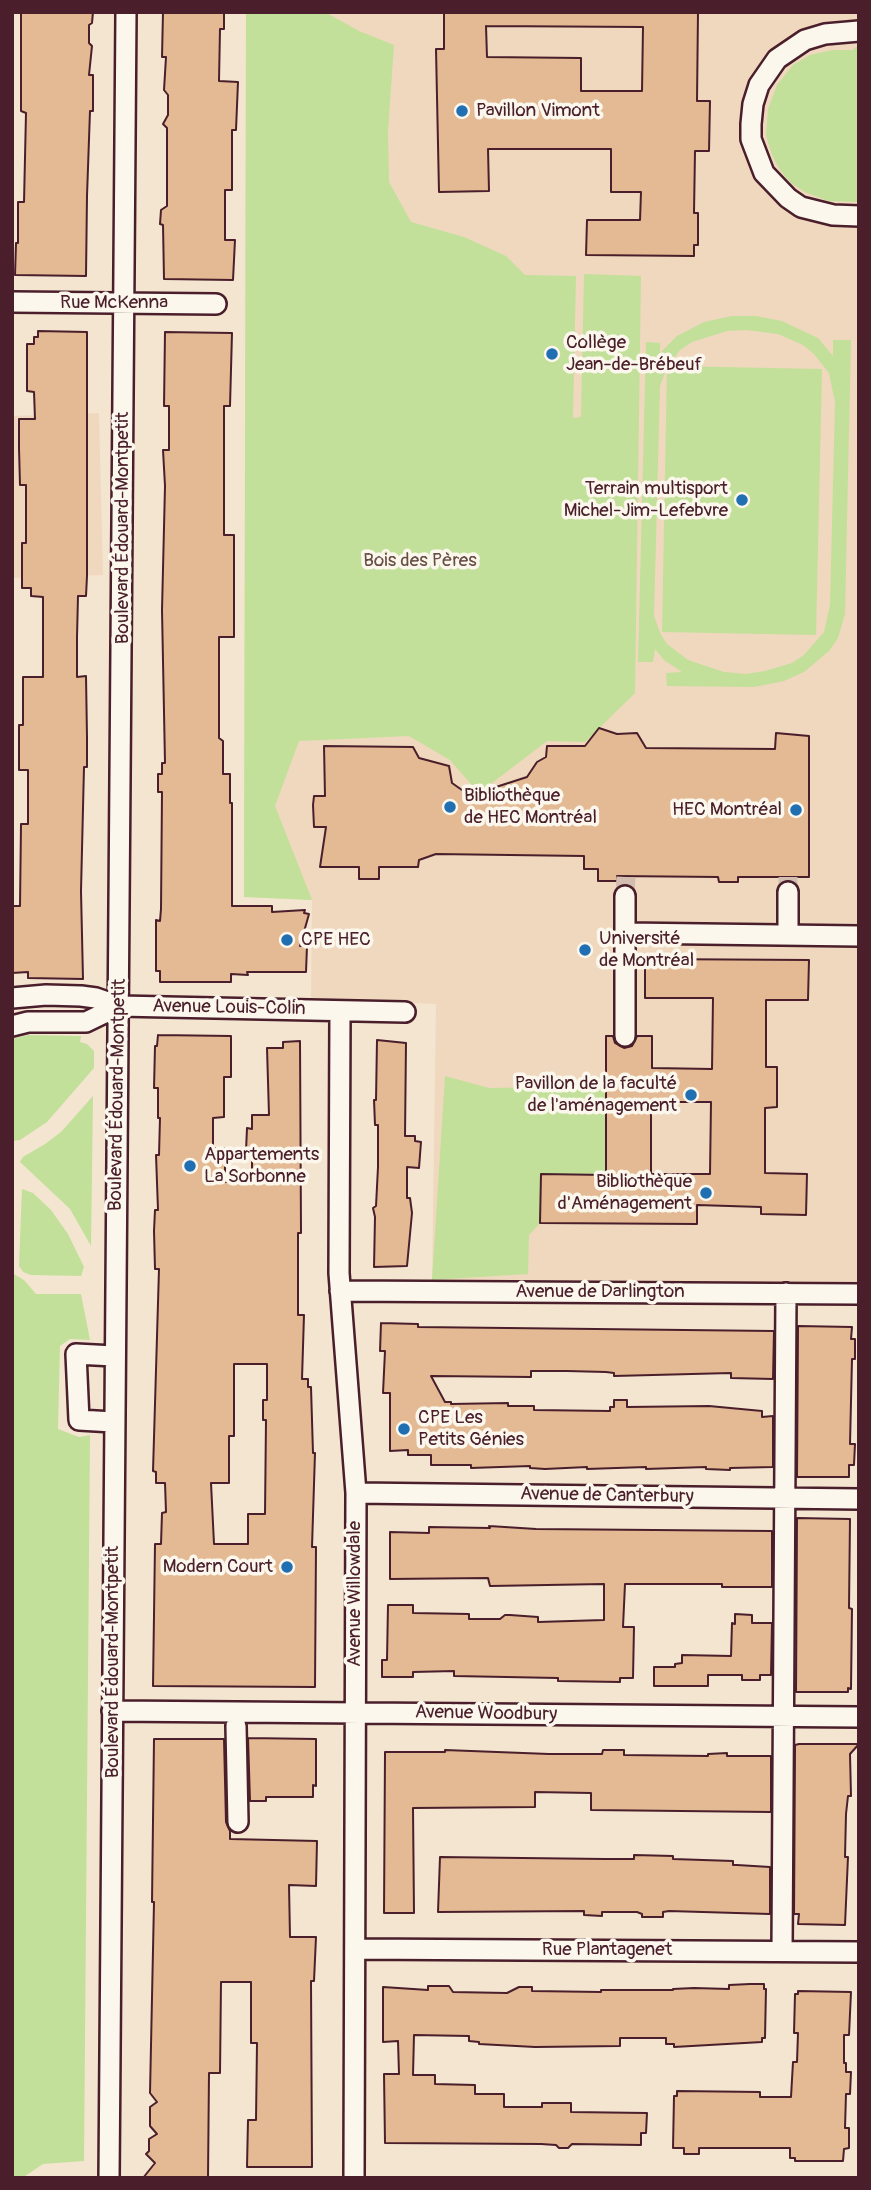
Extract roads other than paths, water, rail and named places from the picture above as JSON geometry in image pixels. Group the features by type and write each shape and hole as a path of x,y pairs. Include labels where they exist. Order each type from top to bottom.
{"street":[{"name":"Boulevard Édouard-Montpetit","path":"109,2178 126,12"},
{"path":"859,32 825,34 806,40 777,58 759,85 751,124 755,155 764,173 788,198 800,207 833,215 859,216"},
{"name":"Rue McKenna","path":"12,302 216,304"},
{"path":"788,892 788,935"},
{"path":"625,896 625,1036"},
{"path":"625,933 859,936"},
{"name":"Avenue Louis-Colin","path":"12,998 81,996 119,1006 405,1012"},
{"path":"12,1026 28,1021 86,1022 119,1006"},
{"name":"Avenue Willowdale","path":"340,1011 340,1291 356,1493 354,2178"},
{"name":"Avenue de Darlington","path":"340,1291 859,1294"},
{"path":"782,1951 786,1293"},
{"path":"113,1422 79,1420 76,1354 114,1356"},
{"name":"Avenue de Canterbury","path":"356,1493 859,1499"},
{"name":"Avenue Woodbury","path":"112,1711 859,1717"},
{"path":"236,1726 238,1822"},
{"name":"Rue Plantagenet","path":"355,1949 859,1952"}],"tunnel":[{"path":"625,896 626,876"},
{"path":"788,877 788,892"}],"place":[{"name":"Pavillon Vimont","path":"462,111"},
{"name":"Collège Jean-de-Brébeuf","path":"552,354"},
{"name":"Terrain multisport Michel-Jim-Lefebvre","path":"742,500"},
{"name":"Bibliothèque de HEC Montréal","path":"450,807"},
{"name":"HEC Montréal","path":"796,810"},
{"name":"CPE HEC","path":"287,940"},
{"name":"Université de Montréal","path":"585,950"},
{"name":"Pavillon de la faculté de l'aménagement","path":"691,1095"},
{"name":"Appartements La Sorbonne","path":"190,1166"},
{"name":"Bibliothèque d'Aménagement","path":"706,1193"},
{"name":"CPE Les Petits Génies","path":"404,1429"},
{"name":"Modern Court","path":"287,1567"}],"park label":[{"name":"Bois des Pères","path":"420,561"}]}
